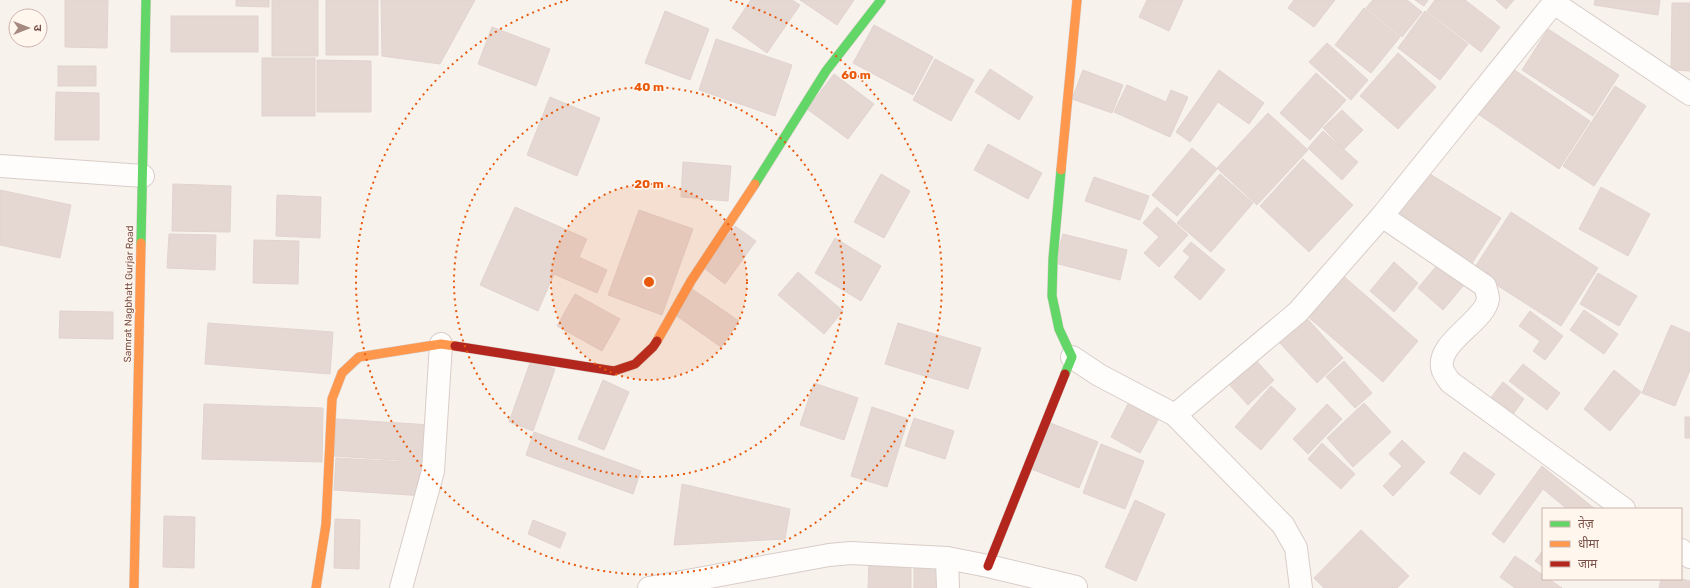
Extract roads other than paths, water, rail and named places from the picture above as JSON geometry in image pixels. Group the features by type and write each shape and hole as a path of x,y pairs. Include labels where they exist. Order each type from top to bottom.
{"street":[{"name":"Samrat Nagbhatt Gurjar Road","path":"134,588 146,0"},
{"path":"316,588 326,524 332,399 342,373 359,357 441,344 614,370 635,364 653,347 691,280 731,221 777,146 826,71 881,0"},
{"path":"1077,0 1054,251 1052,296 1059,329 1072,357 1099,375 1175,415 1283,525 1296,548 1301,588"},
{"path":"1175,415 1298,312 1382,216 1555,1 1690,94"},
{"path":"0,166 142,176"},
{"path":"1382,216 1485,286 1488,299 1481,313 1449,346 1444,357 1443,370 1450,382 1623,508"},
{"path":"401,588 433,471 441,344"},
{"path":"988,566 1072,357"},
{"path":"1682,551 1690,557"},
{"path":"649,588 829,555 851,553 947,558 1076,587"},
{"path":"947,558 948,588"}]}
